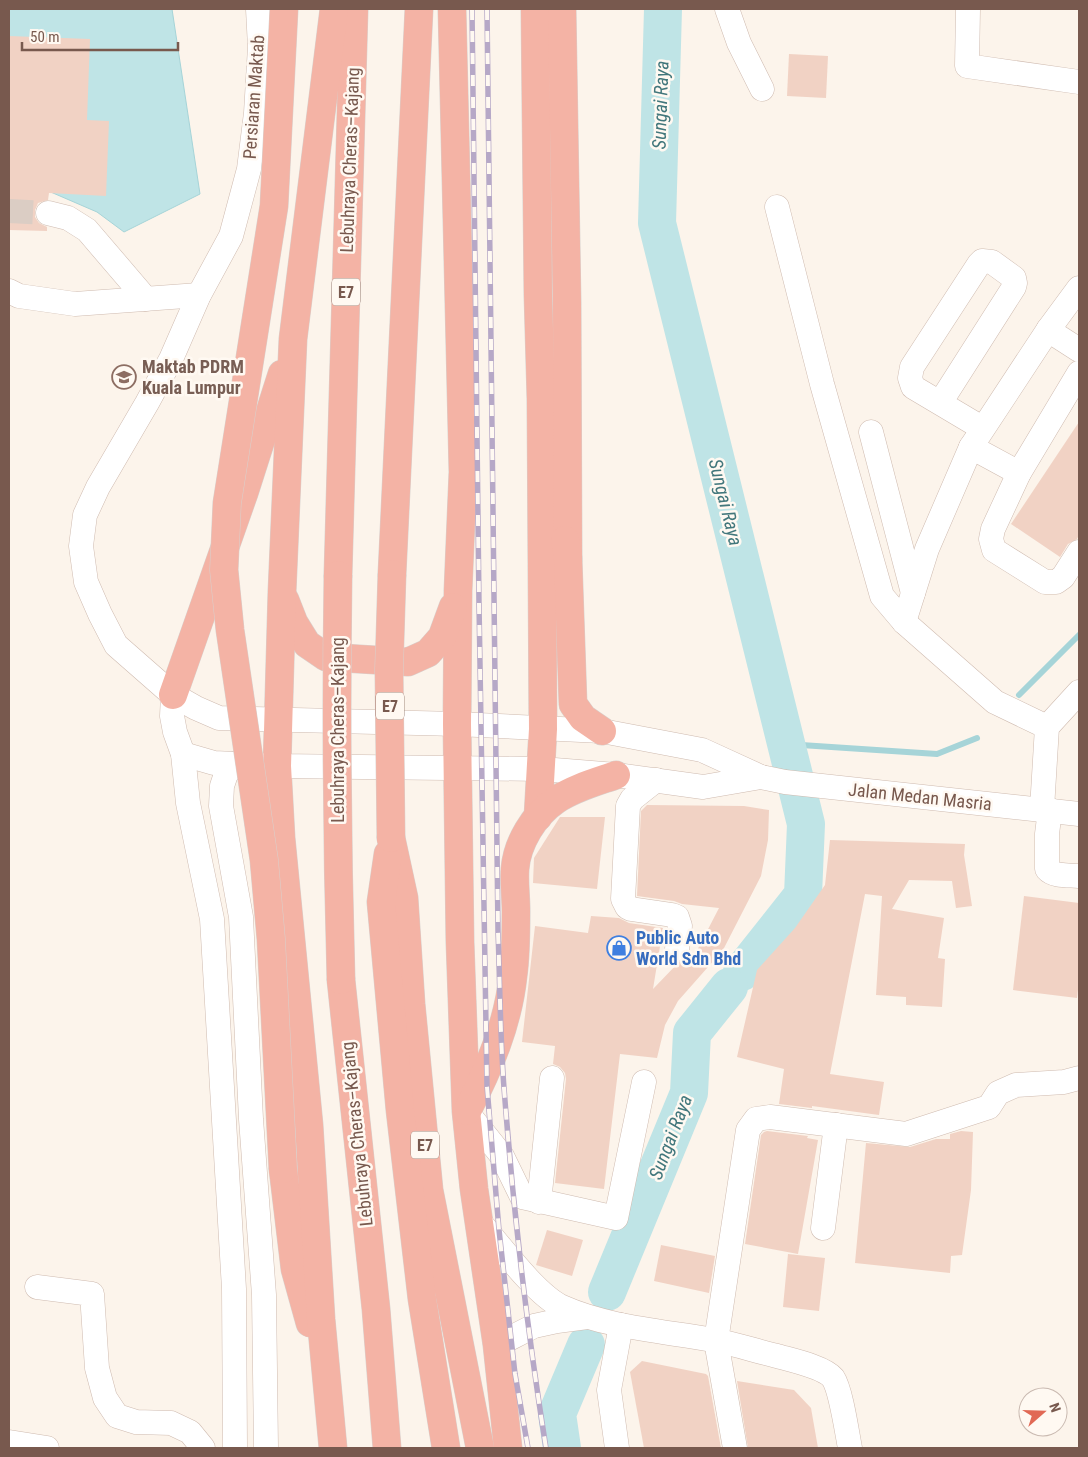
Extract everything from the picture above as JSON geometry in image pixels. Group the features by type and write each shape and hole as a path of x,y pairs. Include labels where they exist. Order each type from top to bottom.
{"highway":[{"path":"284,9 274,206 227,503 224,570 230,630 264,860 271,939 284,1169 295,1269 328,1387"},
{"path":"334,9 294,340 282,592 277,766 281,838 309,1125 321,1319 334,1448"},
{"name":"Lebuhraya Cheras–Kajang","path":"354,9 338,575 336,692 338,881 341,980 376,1309 387,1448"},
{"name":"E7","path":"419,9 392,574 389,670 391,838 381,902 400,1110 421,1290 446,1448"},
{"path":"452,9 462,472 458,591 457,724 460,942 466,1111 478,1220 497,1345 508,1448"},
{"path":"535,9 541,399 543,729 538,817"},
{"path":"562,9 567,314 568,559 573,704 583,718 602,731"},
{"path":"173,695 244,493 294,340"},
{"path":"541,399 551,443 568,559"},
{"path":"282,592 294,623 307,644 326,657 408,662 428,653 442,637 458,591"},
{"path":"466,1111 487,1071 503,1028 514,976 515,868 521,841 538,817 556,800 616,775"},
{"name":"E7","path":"391,838 404,898 411,1004 429,1190 480,1448"}],"street":[{"name":"Persiaran Maktab","path":"173,695 116,644 86,582 81,546 85,515 95,494 171,359 199,295 231,236 249,169 256,114 260,47 258,9"},
{"path":"727,9 739,42 762,89"},
{"path":"968,9 967,66 1079,82"},
{"path":"777,207 822,384 882,596 904,622 995,702 1047,727"},
{"path":"48,213 68,218 87,230 146,299"},
{"path":"940,403 1016,283 1014,278 992,262 982,261 978,264 912,366 910,378 913,387 940,403 976,437 1019,473"},
{"path":"904,622 926,550 976,437 1048,330 1079,288"},
{"path":"9,291 19,296 74,304 199,295"},
{"path":"1048,330 1079,350"},
{"path":"1079,373 1019,473 993,529 991,539 994,550 1045,582 1056,582 1064,577 1079,552"},
{"path":"871,432 913,593"},
{"path":"1079,692 1047,727 1046,809 1047,869 1055,874 1079,876"},
{"path":"173,695 172,716 175,732 183,754 188,803 212,919 234,1289 235,1448"},
{"name":"Jalan Medan Masria","path":"173,695 219,718 457,724 602,731 702,750 761,777 786,782 1079,814"},
{"name":"Jalan Medan Masria","path":"183,754 214,762 277,766 542,769 616,775 704,787 761,777"},
{"path":"235,764 226,774 222,786 221,806 241,917 251,1119 264,1295 266,1448"},
{"path":"656,780 632,799 628,806 624,899 627,907 631,909 677,917 680,926 677,948"},
{"path":"539,1202 552,1078"},
{"path":"735,1448 716,1341 748,1130 756,1119 770,1117 906,1134 988,1107 998,1093 1016,1085 1064,1082 1079,1078"},
{"path":"466,1111 502,1156 522,1197 616,1218 644,1082"},
{"path":"823,1228 836,1125"},
{"path":"478,1220 519,1268 541,1291 560,1306 588,1317 621,1325 716,1341 811,1365 832,1378 841,1402 850,1448"},
{"path":"37,1287 92,1294 98,1368 105,1398 117,1416 136,1422 171,1423 190,1432 204,1448"},
{"path":"497,1345 534,1326 588,1317"},
{"path":"617,1448 609,1390 621,1325"},
{"path":"9,1442 47,1448"}],"water":[{"path":"9,9 172,9 200,194 124,232 97,212 9,174"}],"building":[{"path":"9,36 90,39 87,120 109,121 106,196 49,193 48,200 38,203 35,210 35,217 39,223 47,227 47,231 9,230"},
{"path":"789,54 828,56 826,98 787,96"},
{"path":"1079,422 1079,535 1077,539 1068,544 1060,557 1011,524"},
{"path":"647,805 744,806 769,810 768,840 761,876 723,950 678,1001 665,1025 657,1058 620,1054 604,1189 555,1183 566,1079 565,1073 560,1067 553,1064 555,1046 522,1042 535,926 588,933 591,916 619,918 629,923 663,928 653,989 679,962 685,960 690,964 719,908 637,896 641,811"},
{"path":"560,817 605,817 597,889 533,883 534,858"},
{"path":"830,840 965,844 964,855 972,906 956,908 952,881 909,880 892,909 944,918 938,958 945,959 942,1007 906,1005 906,997 876,995 882,896 865,894 830,1074 884,1082 879,1115 812,1106 812,1108 779,1104 784,1069 737,1057 757,970 795,928 825,885"},
{"path":"1024,896 1079,903 1079,981 1077,998 1013,990"},
{"path":"767,1131 808,1136 807,1138 818,1140 798,1254 745,1244 761,1135"},
{"path":"961,1131 973,1132 971,1190 962,1255 951,1256 950,1273 855,1263 866,1143 910,1147 936,1139 950,1139 950,1134"},
{"path":"547,1230 583,1240 572,1276 536,1265"},
{"path":"661,1245 715,1256 709,1293 654,1281"},
{"path":"788,1254 825,1258 819,1311 783,1307"},
{"path":"642,1361 706,1374 708,1376 721,1448 644,1448 630,1372"},
{"path":"737,1381 794,1390 811,1408 818,1448 748,1448"}],"waterway":[{"name":"Sungai Raya","path":"663,9 657,223 806,824 803,895 742,972"},
{"path":"1019,695 1079,635"},
{"path":"786,744 937,754 977,738"},
{"name":"Sungai Raya","path":"607,1292 689,1093 692,1033 729,987"},
{"name":"Sungai Raya","path":"562,1448 557,1414 586,1345"}],"tunnel":[{"path":"9,211 48,213"}],"railway":[{"path":"472,9 487,1087 499,1230 515,1374 528,1448"},
{"path":"487,9 498,932 502,1049 516,1223 546,1448"}],"place":[{"name":"Maktab PDRM Kuala Lumpur","path":"124,377"},
{"name":"Public Auto World Sdn Bhd","path":"619,948"}]}
